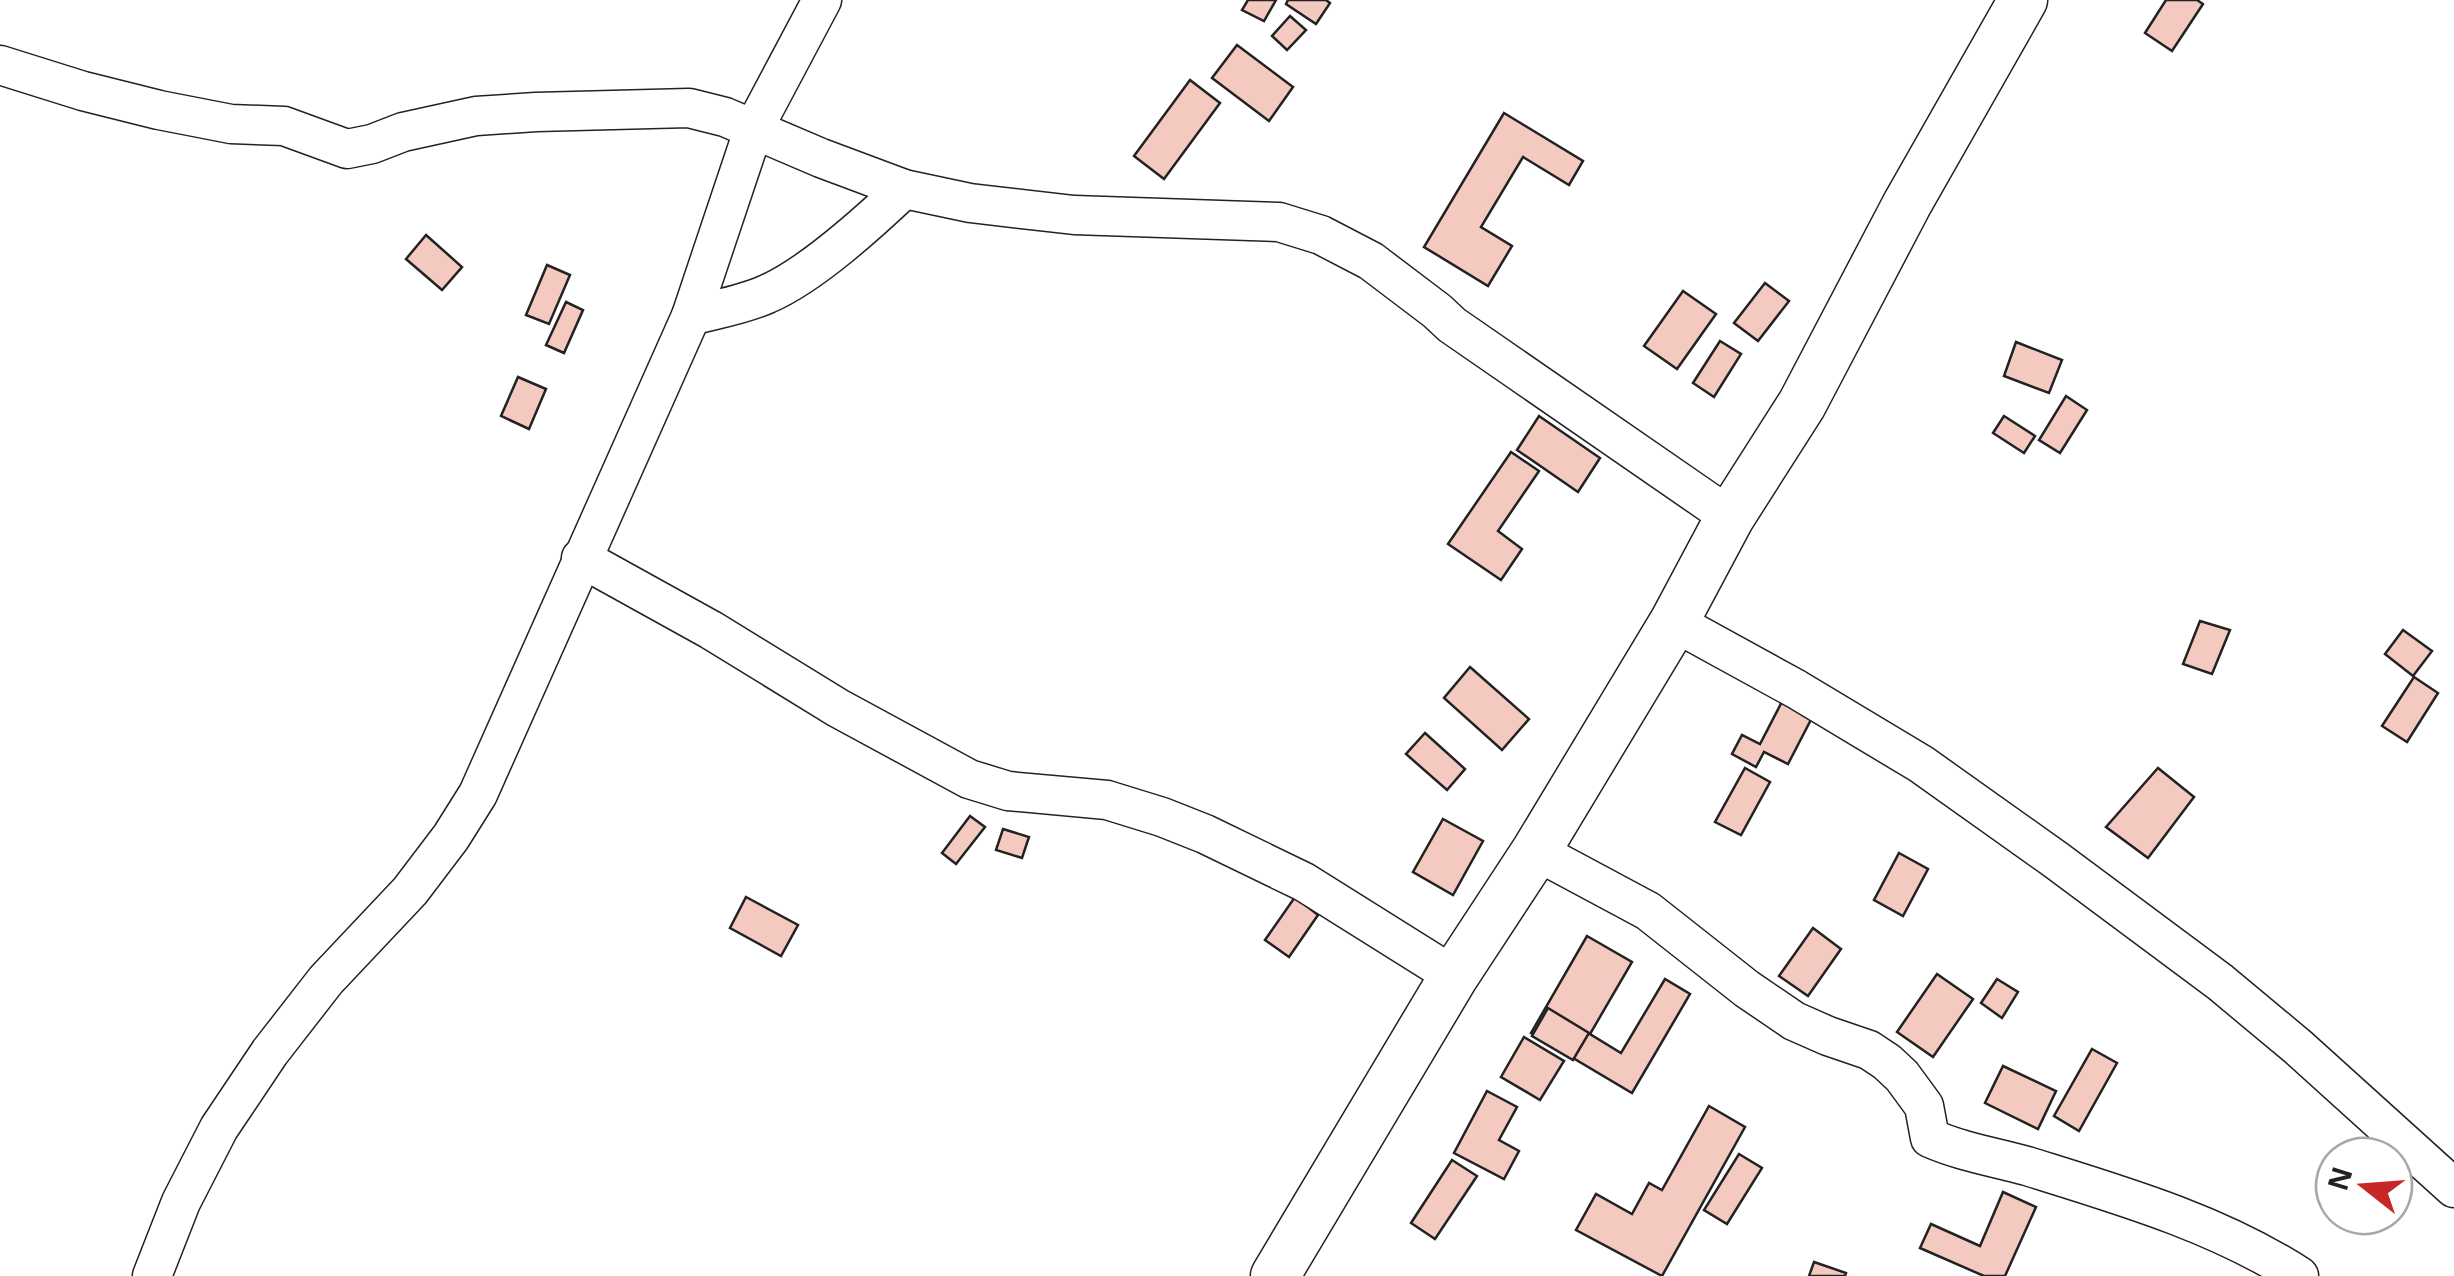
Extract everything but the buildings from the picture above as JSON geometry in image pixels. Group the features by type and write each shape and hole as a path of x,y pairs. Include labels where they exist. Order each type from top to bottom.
{"street":[{"path":"152,1276 181,1202 219,1128 270,1052 326,980 410,891 469,808 504,738 691,316 754,128 822,0"},
{"path":"1276,1276 1454,976 1536,851 1674,622 1730,517 1802,404 1907,204 2023,0"},
{"path":"0,66 159,110 231,124 284,126 347,148 476,116 688,108 725,116 904,189 970,204 1074,215 1279,222 1321,234 1371,261 1452,325 1730,517"},
{"path":"691,316 767,294 796,278 904,189"},
{"path":"581,558 712,630 924,757 969,779 1008,791 1107,800 1204,834 1304,882 1454,976"},
{"path":"1674,622 1921,764 2056,860 2220,982 2454,1188"},
{"path":"1536,851 1648,911 1794,1020 1869,1050 1887,1062 1924,1106 1930,1138 2138,1201 2267,1255 2299,1276"}]}
